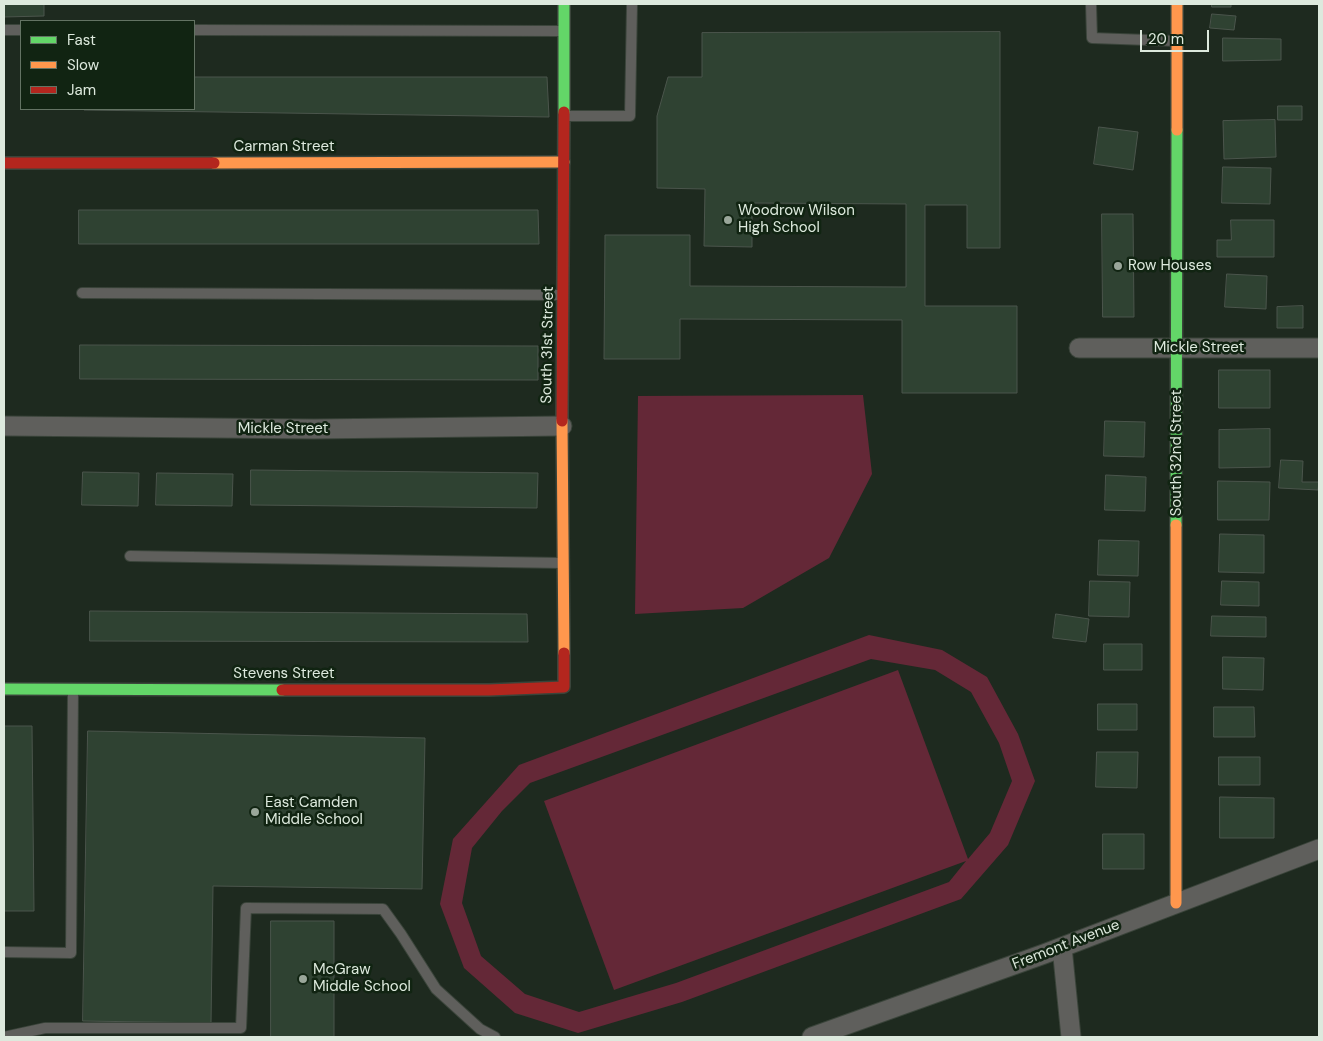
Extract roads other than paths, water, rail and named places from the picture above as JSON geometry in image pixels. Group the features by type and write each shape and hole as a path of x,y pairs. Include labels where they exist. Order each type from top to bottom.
{"street":[{"name":"South 31st Street","path":"564,4 562,426 564,687"},
{"name":"South 32nd Street","path":"1176,903 1177,4"},
{"name":"Carman Street","path":"4,163 564,162"},
{"name":"Mickle Street","path":"1079,348 1319,348"},
{"name":"Mickle Street","path":"4,426 314,429 562,426"},
{"name":"Stevens Street","path":"4,689 489,690 564,687"},
{"name":"Fremont Avenue","path":"812,1037 1062,947 1176,903 1319,853"},
{"path":"1062,947 1071,1037"}],"lane":[{"path":"564,116 630,116 632,4"},
{"path":"1091,4 1092,38 1177,41"},
{"path":"4,30 20,30"},
{"path":"195,30 564,31"},
{"path":"82,293 564,295"},
{"path":"130,556 563,563"},
{"path":"4,952 71,954 73,689"},
{"path":"4,1037 45,1028 241,1028 246,908 382,909 401,934 436,989 480,1029 495,1037"}],"place":[{"name":"Woodrow Wilson High School","path":"728,220"},
{"name":"Row Houses","path":"1118,266"},
{"name":"East Camden Middle School","path":"255,812"},
{"name":"McGraw Middle School","path":"303,979"}]}
